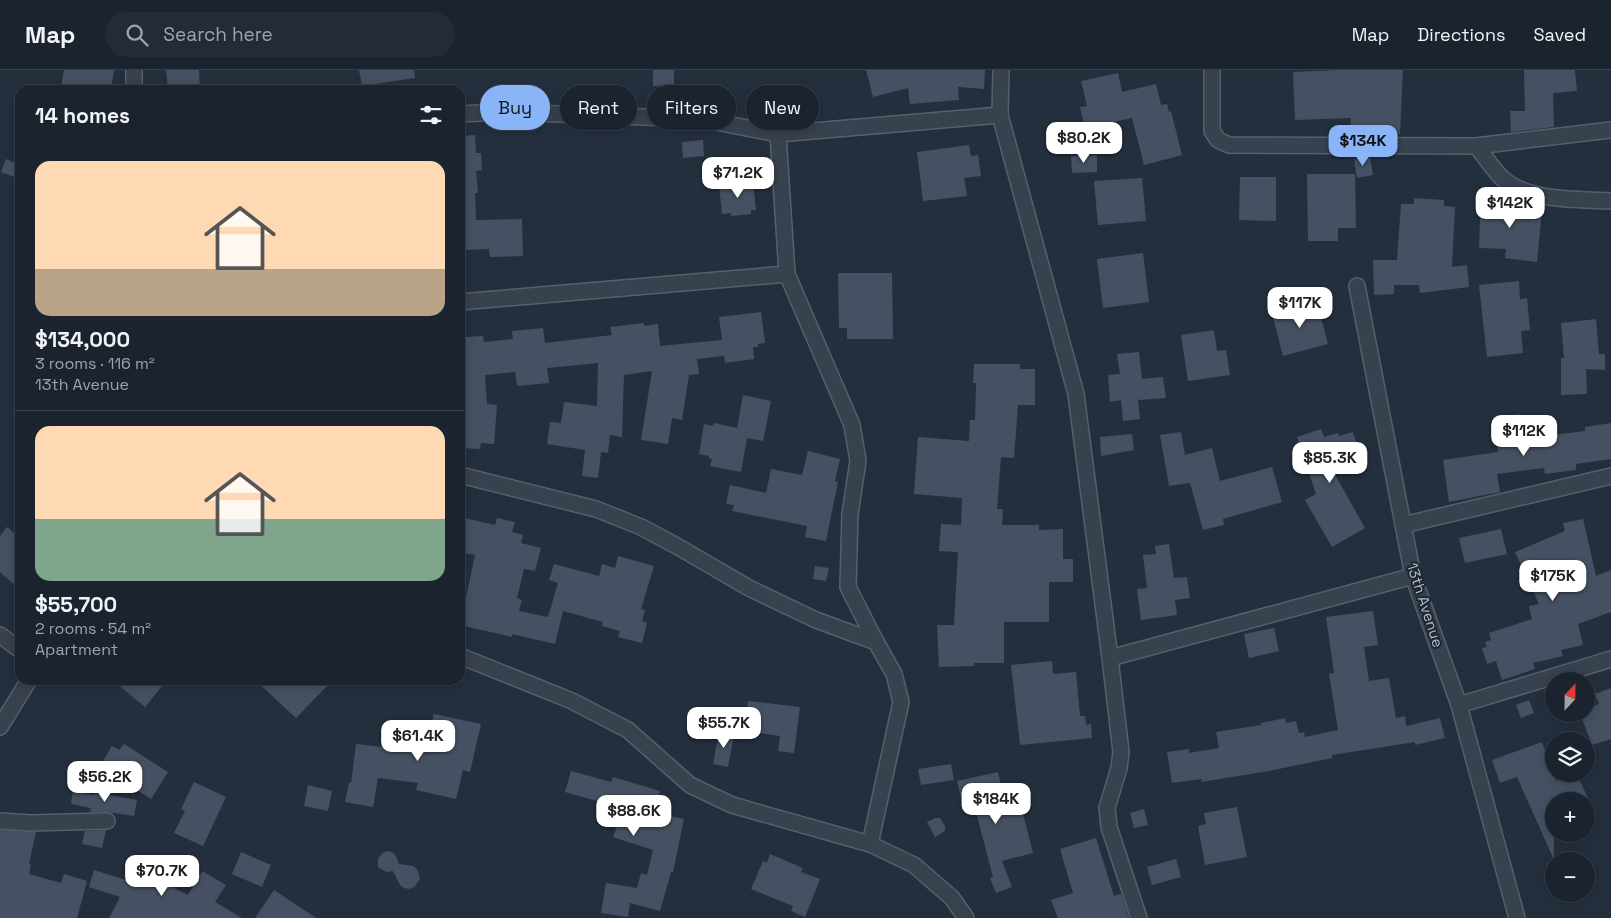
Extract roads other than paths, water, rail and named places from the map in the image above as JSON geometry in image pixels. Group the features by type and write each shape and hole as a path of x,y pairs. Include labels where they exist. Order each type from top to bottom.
{"street":[{"path":"134,70 134,85"},
{"path":"1001,70 1000,115 1076,394 1121,752 1119,768 1107,808 1109,827 1139,918"},
{"path":"1212,70 1212,131 1218,140 1229,146 1476,146 1611,130"},
{"path":"465,114 499,112 701,118 778,134 1000,115"},
{"path":"778,134 787,274 852,425 858,461 850,514 848,588 894,674 901,702 870,844"},
{"path":"1476,146 1503,178 1516,188 1551,198 1611,201"},
{"path":"465,302 787,274"},
{"name":"13th Avenue","path":"1357,286 1413,576 1459,706 1517,918"},
{"path":"465,476 596,509 641,527 676,545 748,588 816,620 876,642"},
{"path":"1403,525 1611,476"},
{"path":"1110,658 1413,576"},
{"path":"0,635 15,646"},
{"path":"465,658 572,701 628,730 690,786 732,805 870,844 914,865 952,898 966,918"},
{"path":"1459,706 1611,659"},
{"path":"0,727 27,685"},
{"path":"0,821 30,823 108,821"}]}
